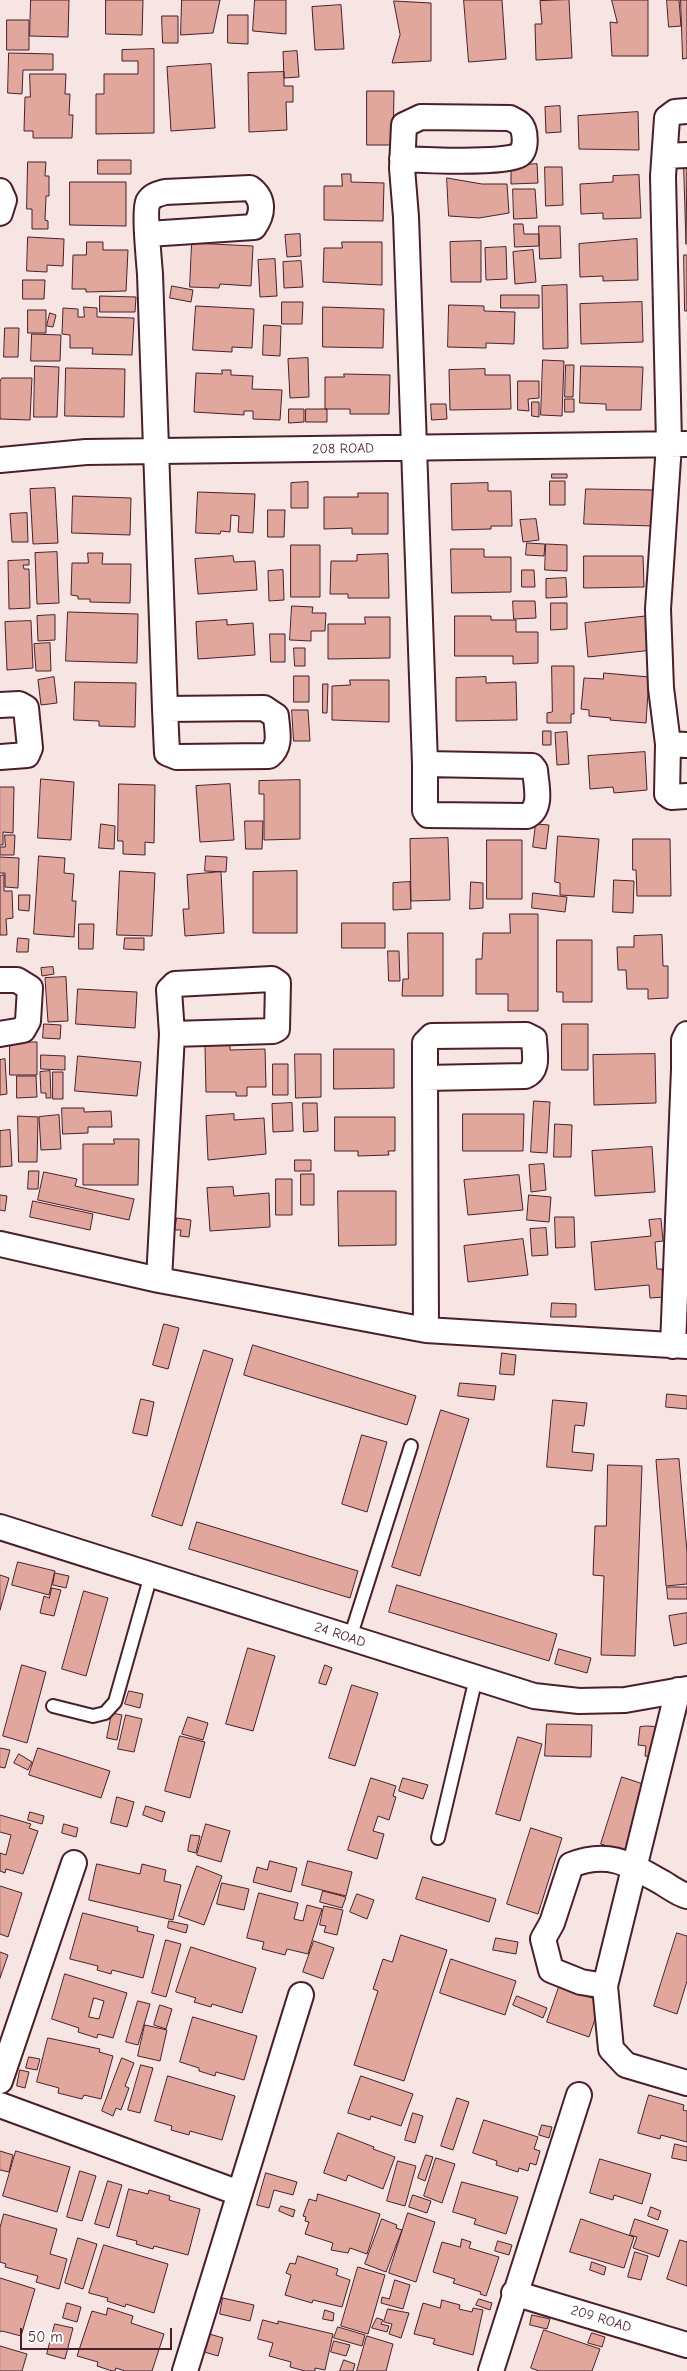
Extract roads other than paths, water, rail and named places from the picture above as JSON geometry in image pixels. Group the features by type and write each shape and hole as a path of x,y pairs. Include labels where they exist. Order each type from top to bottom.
{"street":[{"path":"687,111 675,112 667,118 676,156 678,444 658,609 661,688 678,744 667,794 671,796 687,796"},
{"path":"402,159 453,161 509,158 519,155 525,148 524,129 519,122 510,118 421,117 404,125 402,159 414,448 425,811 428,815 527,816 534,812 537,806 535,770 532,766 425,764"},
{"path":"0,191 4,200 0,213"},
{"path":"148,234 165,709 167,753 171,756 269,756 276,751 278,743 276,716 272,711 264,708 165,709"},
{"name":"208 ROAD","path":"0,460 86,452 678,444"},
{"path":"0,704 19,704 26,708 30,748 27,755 0,756"},
{"path":"159,1280 172,1034 170,990 175,984 272,979 278,983 277,1029 273,1031 172,1034"},
{"path":"0,980 17,980 30,988 28,1021 23,1030 0,1034"},
{"path":"0,1244 159,1280 426,1330 680,1346 686,1069 684,1040 687,1034"},
{"path":"425,1078 426,1330"},
{"name":"24 ROAD","path":"0,1527 534,1696 579,1701 625,1700 683,1690"},
{"path":"683,1690 633,1867 612,1964 605,1986 611,2049 626,2065 687,2083"},
{"path":"605,1986 581,1982 551,1970 543,1939 552,1923 571,1865 585,1860 605,1858 633,1867 687,1896"},
{"path":"0,2081 74,1863"},
{"path":"185,2371 302,1995"},
{"path":"491,2371 514,2293 579,2095"},
{"path":"0,2105 239,2193"},
{"name":"209 ROAD","path":"514,2293 687,2345"}],"lane":[{"path":"350,1638 411,1446"},
{"path":"53,1706 93,1716 105,1713 115,1702 152,1575"},
{"path":"438,1838 476,1678"}]}
